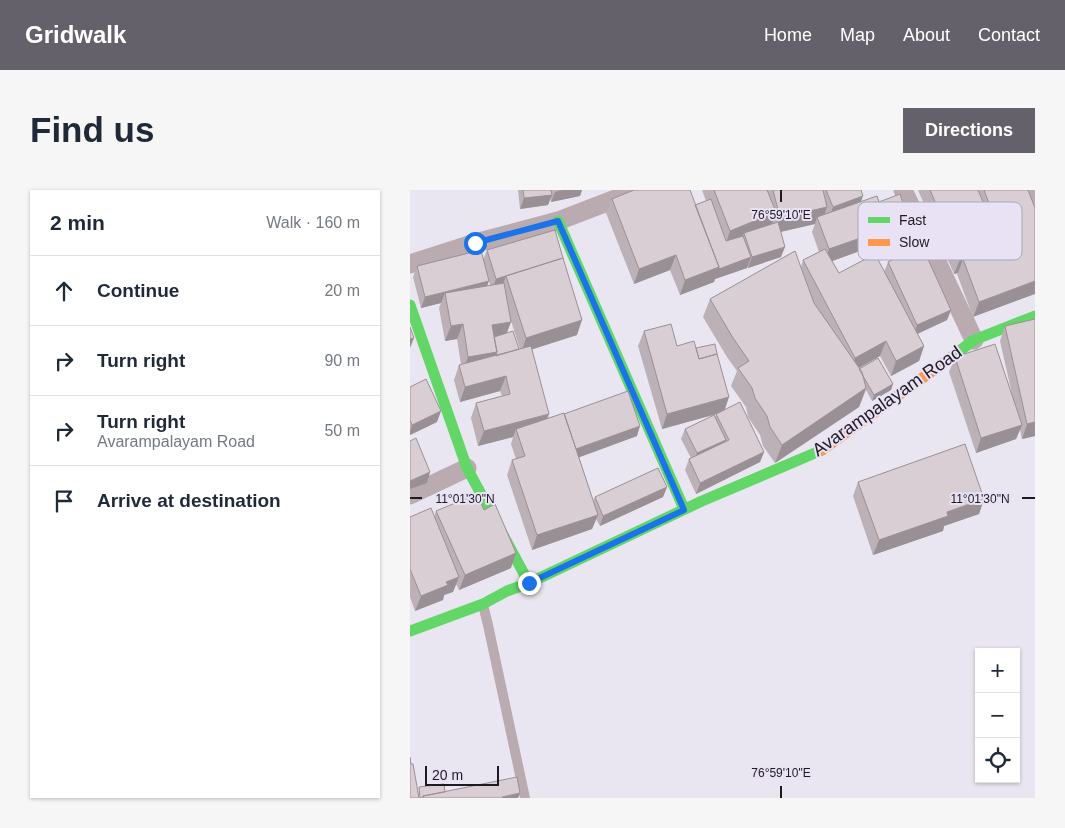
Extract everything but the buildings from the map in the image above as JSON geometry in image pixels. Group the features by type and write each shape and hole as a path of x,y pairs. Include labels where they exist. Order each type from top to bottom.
{"street":[{"path":"410,264 475,243 558,221 638,190"},
{"path":"903,190 909,202"},
{"path":"1031,190 1035,198"},
{"path":"558,221 684,510"},
{"path":"936,260 974,340"},
{"path":"410,306 467,468 529,583"},
{"name":"Avarampalayam Road","path":"410,631 482,604 684,510 819,452 974,340 1035,316"},
{"path":"410,495 467,468"}],"lane":[{"path":"482,604 525,798"}],"traffic: fast":[{"path":"558,221 684,509"},
{"path":"410,305 467,468 529,583"},
{"path":"949,359 974,340 1035,316"},
{"path":"410,631 483,604 507,591 529,583 702,501 822,450"}],"traffic: slow":[{"path":"822,450 949,359"}],"route":[{"path":"475,243 558,221 684,510 529,583"}]}
